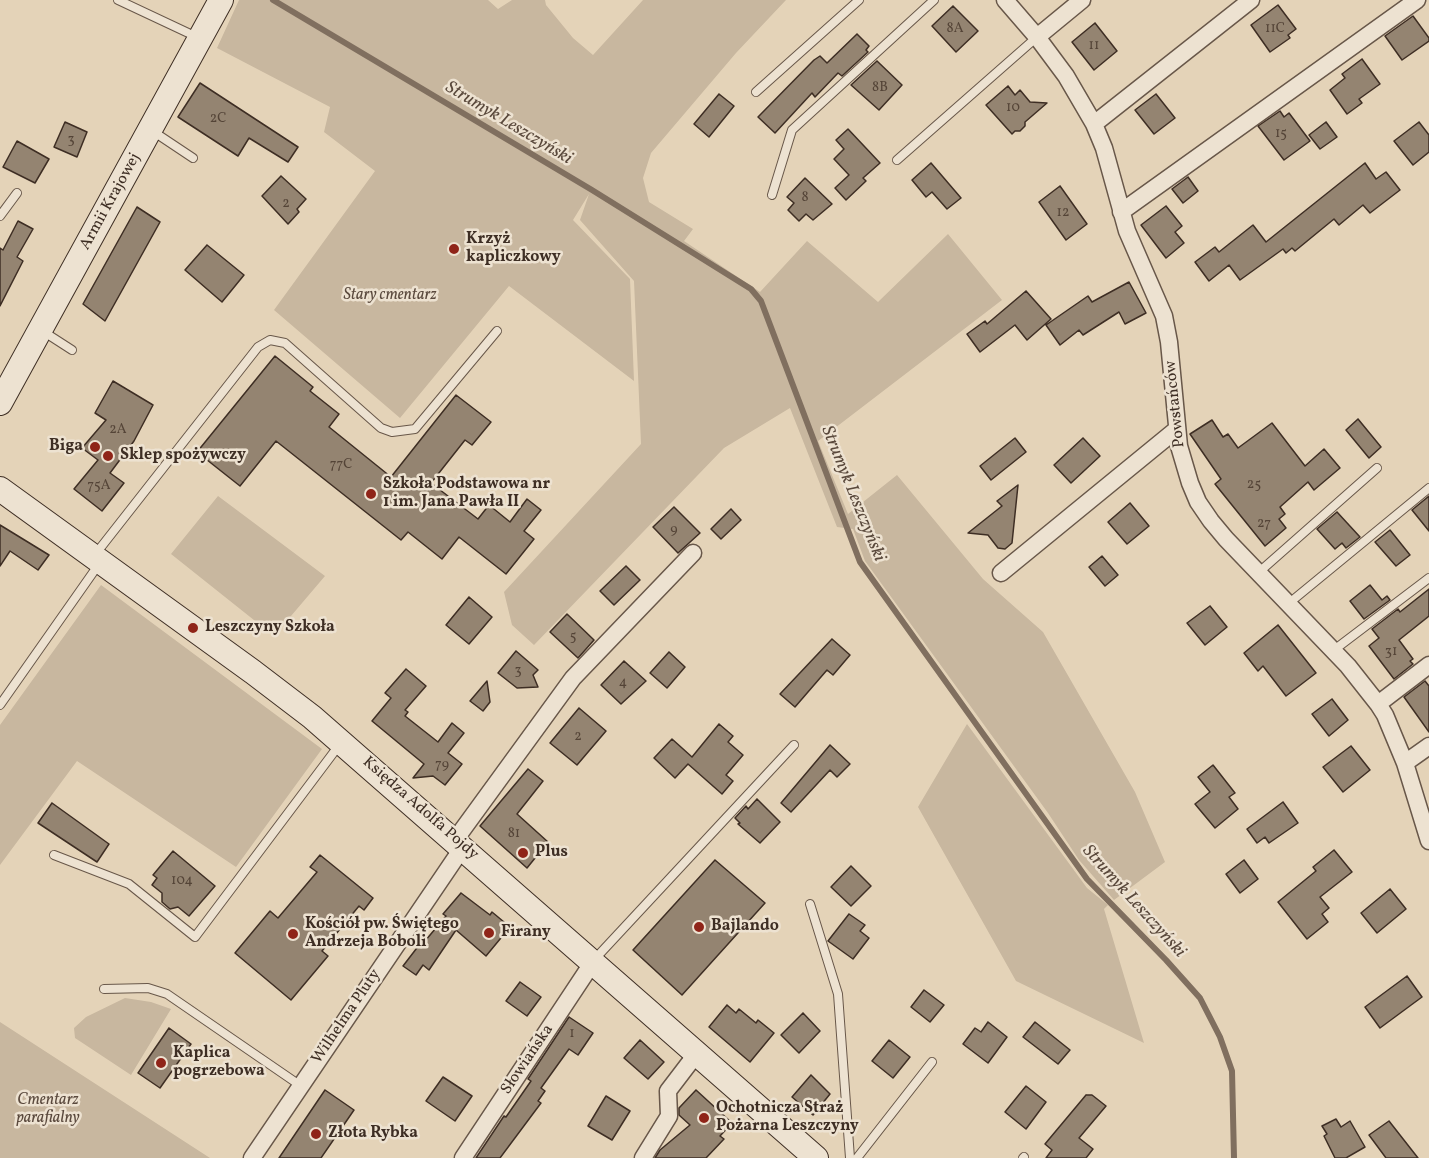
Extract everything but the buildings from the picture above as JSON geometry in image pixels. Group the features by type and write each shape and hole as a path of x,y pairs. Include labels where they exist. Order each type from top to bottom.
{"street":[{"name":"Armii Krajowej","path":"0,403 221,0"},
{"name":"Powstańców","path":"1005,0 1066,76 1094,124 1104,148 1121,212 1137,256 1164,316 1183,462 1198,502 1210,521 1257,573 1334,650 1378,704 1405,763 1429,841"},
{"path":"1037,37 1082,0"},
{"path":"1094,124 1251,0"},
{"path":"1121,212 1417,0"},
{"path":"1001,573 1178,429"},
{"name":"Księdza Adolfa Pojdy","path":"0,489 283,694 343,742 816,1158"},
{"name":"Wilhelma Pluty","path":"252,1158 459,843 573,678 693,553"},
{"path":"1378,704 1429,664"},
{"path":"1405,763 1429,746"},
{"name":"Słowiańska","path":"463,1158 593,962"},
{"path":"643,1158 669,1116 668,1091 697,1053"}],"lane":[{"path":"118,0 200,39"},
{"path":"756,92 859,0"},
{"path":"772,195 792,130 934,0"},
{"path":"897,160 1037,37"},
{"path":"150,129 194,158"},
{"path":"0,216 17,193"},
{"path":"41,330 72,350"},
{"path":"0,705 97,559 258,347 270,340 285,343 381,428 392,432 415,429 497,331"},
{"path":"1257,573 1377,468"},
{"path":"1288,604 1429,488"},
{"path":"1334,650 1429,578"},
{"path":"54,855 129,884 195,937 343,742"},
{"path":"593,962 794,745"},
{"path":"810,904 838,994 850,1158"},
{"path":"104,989 148,988 167,994 300,1086"},
{"path":"857,1158 932,1062"}],"green space":[{"name":"Stary cmentarz","path":"239,0 488,0 498,9 512,0 545,0 546,5 573,38 593,55 643,0 786,0 736,53 651,153 643,178 649,202 693,229 684,241 760,292 807,241 878,302 948,234 1002,300 818,441 848,514 897,475 983,579 1043,632 1135,792 1165,862 1114,900 1079,860 1048,813 865,561 853,529 837,527 790,408 724,448 534,645 512,625 504,592 641,444 634,281 580,220 589,194 573,220 630,279 634,381 509,286 400,418 274,310 375,171 324,132 330,107 217,48"},
{"path":"218,496 325,576 274,636 171,554"},
{"path":"101,585 322,749 236,867 77,761 0,865 0,725"},
{"path":"967,724 1087,888 1108,905 1104,909 1144,1043 1016,981 918,807"},
{"path":"125,998 151,1002 171,1009 131,1075 75,1038 74,1028 86,1017"},
{"name":"Cmentarz parafialny","path":"0,1022 210,1158 0,1158"}],"waterway":[{"name":"Strumyk Leszczyński","path":"273,0 592,190 751,289 761,301 860,562 1087,879 1200,998 1220,1037 1232,1071 1234,1158"}],"place":[{"name":"Krzyż kapliczkowy","path":"454,249"},
{"name":"Biga","path":"95,447"},
{"name":"Sklep spożywczy","path":"108,456"},
{"name":"Szkoła Podstawowa nr 1 im. Jana Pawła II","path":"371,494"},
{"name":"Leszczyny Szkoła","path":"193,628"},
{"name":"Plus","path":"523,853"},
{"name":"Bajlando","path":"699,927"},
{"name":"Firany","path":"489,933"},
{"name":"Kościół pw. Świętego Andrzeja Boboli","path":"293,934"},
{"name":"Kaplica pogrzebowa","path":"161,1063"},
{"name":"Ochotnicza Straż Pożarna Leszczyny","path":"704,1118"},
{"name":"Złota Rybka","path":"316,1134"}]}
